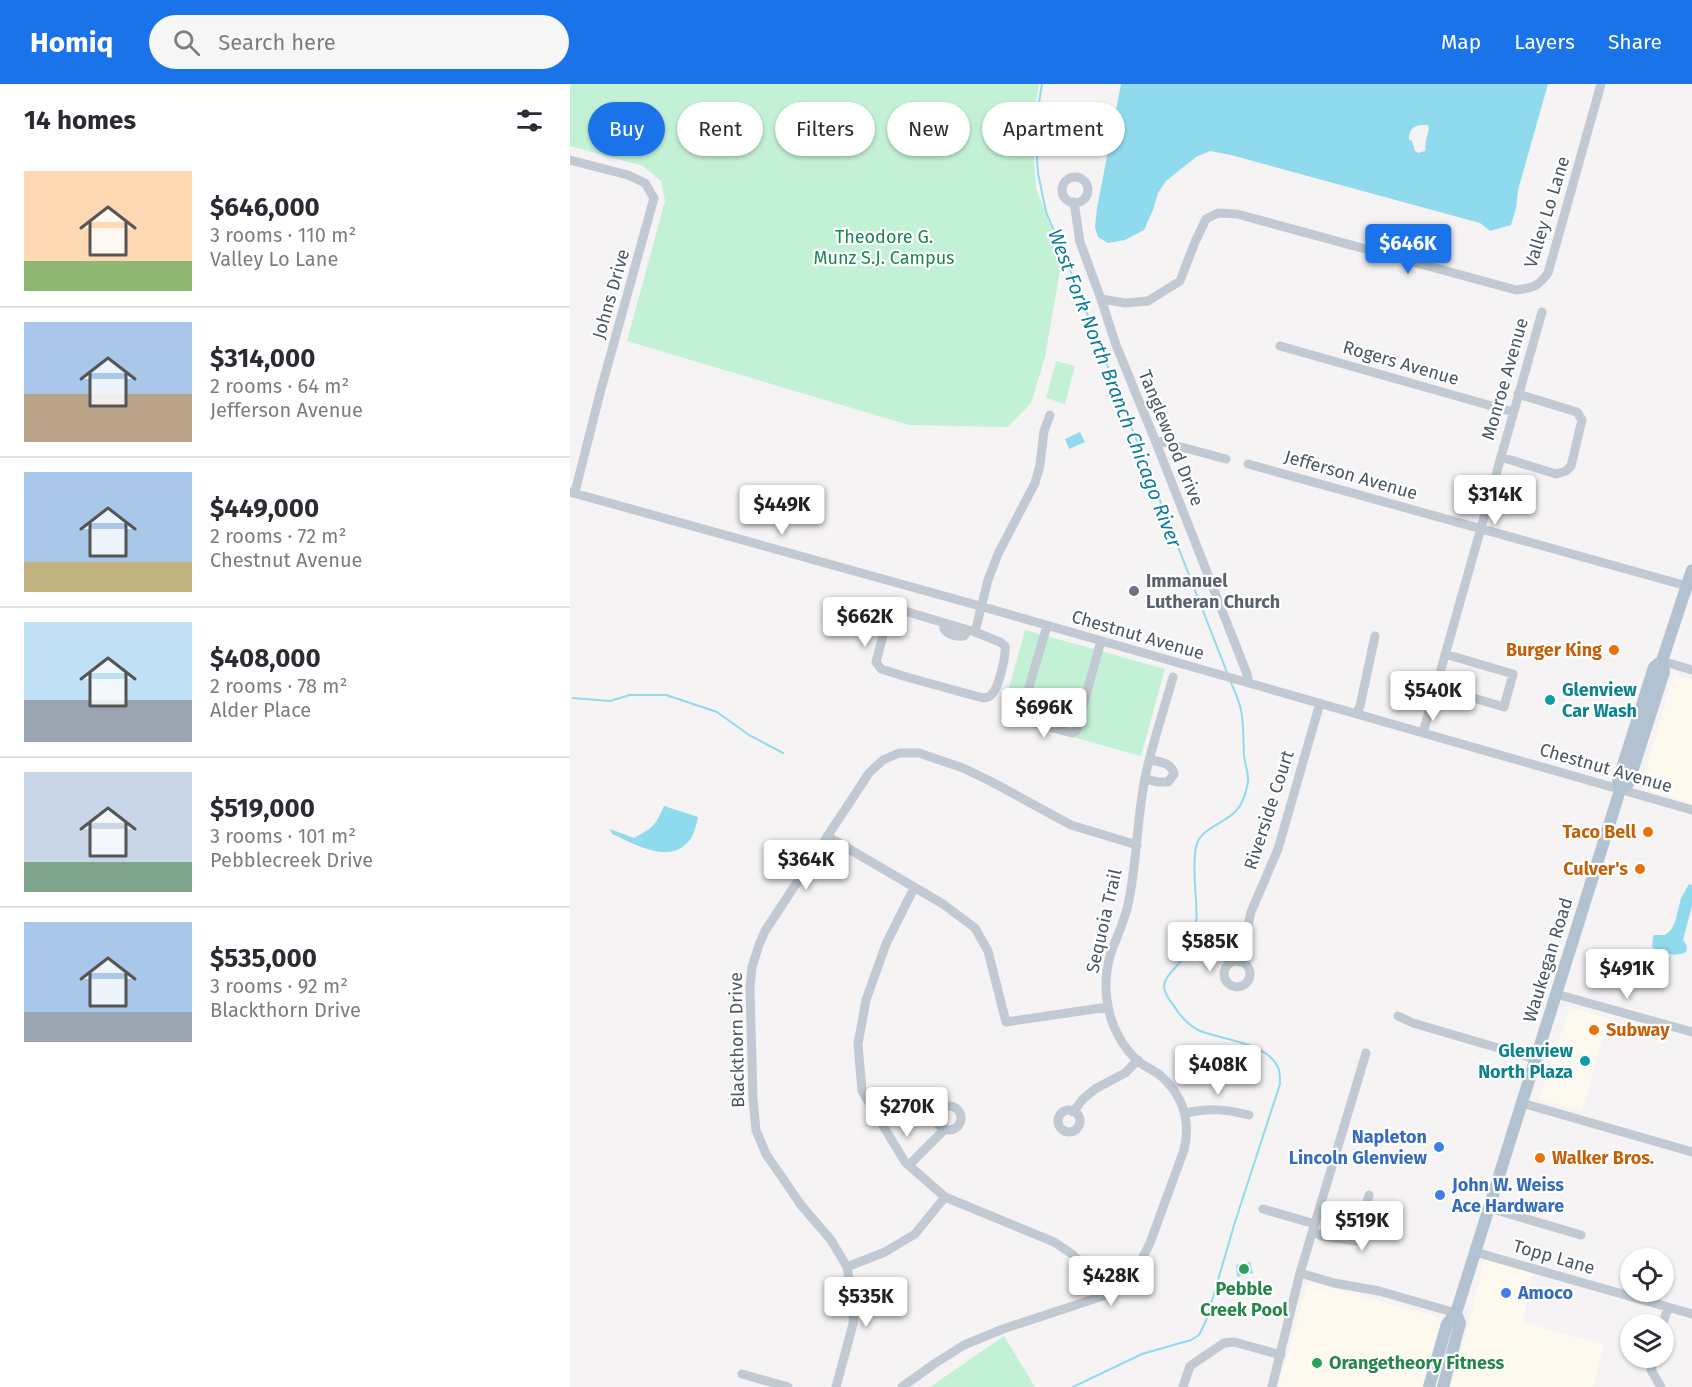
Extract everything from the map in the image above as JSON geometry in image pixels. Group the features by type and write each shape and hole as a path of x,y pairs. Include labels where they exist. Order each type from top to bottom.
{"main road":[{"name":"Waukegan Road","path":"1430,1387 1447,1324 1456,1313 1476,1252 1620,790 1628,784 1639,755 1664,672 1662,661 1692,570"},
{"name":"Waukegan Road","path":"1443,1387 1460,1323 1456,1313"}],"street":[{"name":"Valley Lo Lane","path":"1101,299 1125,303 1148,301 1180,281 1206,219 1218,213 1237,214 1516,290 1532,288 1542,282 1548,273 1601,84"},
{"name":"Johns Drive","path":"570,160 628,175 645,183 654,198 572,491"},
{"name":"Tanglewood Drive","path":"1074,202 1080,242 1116,345 1247,674 1244,681"},
{"name":"Monroe Avenue","path":"1423,733 1542,312"},
{"name":"Rogers Avenue","path":"1280,346 1513,412"},
{"path":"1501,457 1556,474 1566,471 1571,466 1582,420 1580,414 1518,394"},
{"path":"972,631 987,580 998,554 1035,483 1040,465 1044,431 1050,415"},
{"path":"1155,440 1226,459"},
{"name":"Jefferson Avenue","path":"1248,464 1687,586"},
{"name":"Chestnut Avenue","path":"572,491 1692,810"},
{"path":"901,610 972,631 1005,646 994,692 988,697 983,698 878,667 876,658 887,620 894,612 901,610"},
{"path":"1047,626 1021,714 1023,720 1072,733 1076,731 1101,641"},
{"path":"1356,714 1360,706 1375,636"},
{"path":"1436,687 1504,707 1513,674 1445,654"},
{"path":"1662,661 1692,670"},
{"name":"Sequoia Trail","path":"1173,677 1145,779 1129,901 1107,970 1108,1007 1120,1039 1138,1060 1160,1075 1172,1088 1186,1113"},
{"name":"Riverside Court","path":"1240,962 1251,912 1278,849 1320,703"},
{"name":"Blackthorn Drive","path":"836,1387 853,1324 854,1306 847,1267 831,1240 801,1205 766,1155 756,1130 750,997 752,967 765,931 869,773 883,760 900,753 919,753 963,768 1071,825 1137,844"},
{"path":"1145,779 1158,783 1168,782 1174,774 1172,767 1168,764 1150,760"},
{"path":"827,836 944,904 975,928 988,951 1006,1022 1108,1007"},
{"path":"914,888 886,944 866,1000 858,1044 862,1091 909,1165 945,1197 1054,1242 1084,1265 1102,1296"},
{"path":"1556,994 1692,1032"},
{"path":"1398,1016 1413,1023 1536,1059"},
{"path":"1272,1387 1300,1273 1366,1053"},
{"path":"1073,1112 1095,1089 1125,1073 1138,1060"},
{"path":"1522,1103 1692,1152"},
{"path":"902,1387 964,1345 1002,1329 1102,1296 1120,1284 1142,1261 1150,1243 1184,1150 1187,1138 1186,1113 1205,1109 1225,1109 1249,1115"},
{"path":"909,1165 945,1129"},
{"path":"1263,1209 1314,1227 1322,1236 1355,1241 1358,1238 1369,1195"},
{"path":"847,1267 885,1252 910,1238 945,1197"},
{"path":"1489,1208 1581,1235"},
{"name":"Topp Lane","path":"1476,1252 1692,1314"},
{"path":"1300,1273 1334,1283 1379,1291 1456,1313"},
{"path":"1666,1314 1668,1307"},
{"path":"1183,1387 1191,1366 1224,1342 1234,1342 1281,1355"},
{"path":"1652,1368 1661,1387"},
{"path":"742,1374 788,1387"},
{"path":"758,1387 767,1381"}],"shaded area":[{"path":"1674,674 1692,680 1692,803 1640,788"},
{"path":"1570,1008 1609,1018 1582,1110 1539,1099"},
{"path":"1484,1258 1533,1272 1522,1322 1604,1345 1593,1387 1451,1387"},
{"path":"1308,1282 1442,1318 1422,1387 1278,1387"}],"green space":[{"name":"Theodore G. Munz S.J. Campus","path":"570,84 1039,84 1036,102 982,102 982,156 1034,156 1036,188 1062,259 1045,357 1031,403 1008,427 909,425 627,341 665,201 661,181 643,166 606,156 665,156 665,102 588,102 588,151 570,146"},
{"path":"1056,361 1075,366 1065,404 1046,398"},
{"path":"1025,630 1165,669 1141,756 1001,717"},
{"path":"1004,1336 1035,1387 930,1387"}],"water":[{"path":"1121,84 1548,84 1518,190 1511,225 1490,231 1480,223 1210,151 1196,157 1166,181 1158,193 1144,230 1125,240 1108,243 1098,237 1095,227 1107,156 1125,156 1125,102 1118,102","holes":["1421,125 1428,125 1425,151 1418,153 1412,141 1409,140 1410,132 1415,126"]},
{"path":"1080,432 1085,442 1069,449 1065,439"},
{"path":"664,806 698,817 691,838 679,849 670,852 650,850 612,834 610,829 634,838 640,835 653,826"},
{"path":"1689,884 1692,885 1692,906 1683,940 1687,946 1686,952 1673,955 1652,947 1654,935 1665,935 1671,930 1681,898"},
{"name":"Pebble Creek Pool","path":"1250,1262 1253,1273 1237,1277 1236,1265"}],"waterway":[{"name":"West Fork North Branch Chicago River","path":"1042,84 1035,126 1038,173 1046,212 1228,675"},
{"name":"West Fork North Branch Chicago River","path":"1073,1387 1142,1354 1191,1340 1199,1335 1206,1321 1235,1222 1280,1084 1279,1070 1266,1053 1244,1043 1196,1029 1179,1013 1164,989 1168,976 1187,954 1193,942 1196,918 1194,871 1198,841 1207,831 1236,811 1242,802 1248,782 1242,716 1230,680"},
{"path":"573,698 610,701 630,695 666,695 717,712 749,735 783,753"}],"place":[{"name":"Immanuel Lutheran Church","path":"1134,591"},
{"name":"Burger King","path":"1614,650"},
{"name":"Glenview Car Wash","path":"1550,700"},
{"name":"Taco Bell","path":"1648,832"},
{"name":"Culver's","path":"1640,869"},
{"name":"Subway","path":"1594,1030"},
{"name":"Glenview North Plaza","path":"1585,1061"},
{"name":"Napleton Lincoln Glenview","path":"1439,1147"},
{"name":"Walker Bros.","path":"1540,1158"},
{"name":"John W. Weiss Ace Hardware","path":"1440,1195"},
{"name":"Pebble Creek Pool","path":"1244,1269"},
{"name":"Amoco","path":"1506,1293"},
{"name":"Orangetheory Fitness","path":"1317,1363"}]}
